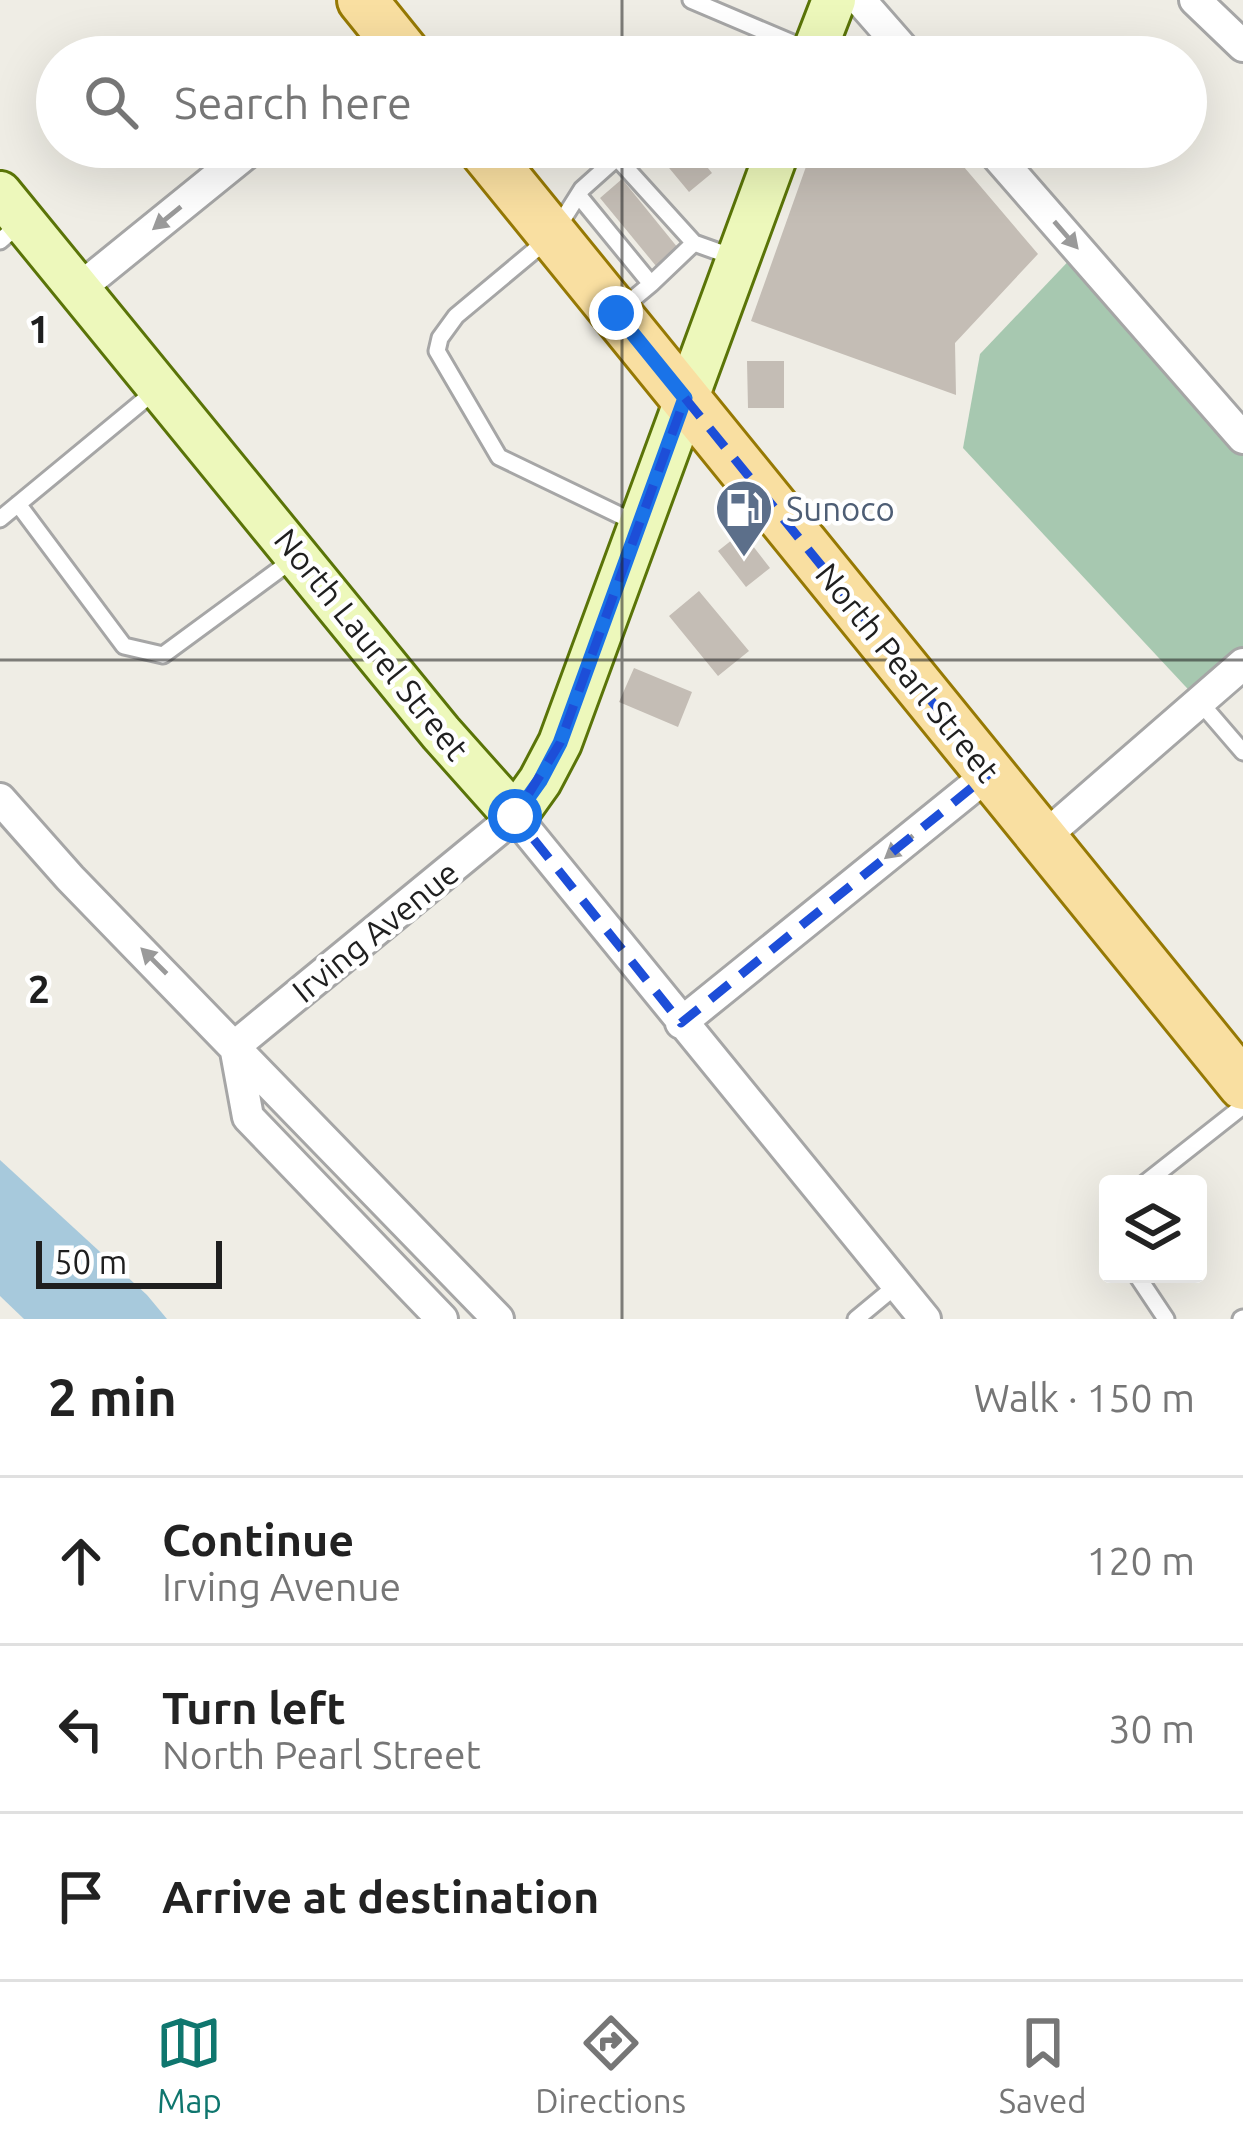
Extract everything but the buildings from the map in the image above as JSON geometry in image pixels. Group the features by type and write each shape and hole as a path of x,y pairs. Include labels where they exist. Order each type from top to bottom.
{"main road":[{"name":"North Pearl Street","path":"507,168 566,216 633,299 685,398 1243,1085"}],"street":[{"path":"820,36 833,0"},
{"path":"860,0 892,36"},
{"path":"1196,0 1243,46"},
{"path":"80,288 228,168"},
{"name":"Irving Avenue","path":"235,1046 515,816 540,781 560,743 771,168"},
{"path":"1007,168 1243,438"},
{"name":"North Laurel Street","path":"8,218 80,288 925,1319"},
{"path":"1043,838 1243,664"},
{"path":"682,1023 990,773"},
{"path":"0,799 70,878 498,1319"},
{"path":"235,1046 248,1118 442,1319"}],"lane":[{"path":"691,0 771,36"},
{"path":"609,168 566,216 456,316 437,351 500,457 639,524"},
{"path":"635,168 694,243 737,259"},
{"path":"633,299 694,243"},
{"path":"0,519 161,386"},
{"path":"18,504 124,646 163,656 298,555"},
{"path":"1199,701 1243,752"},
{"path":"1155,1175 1243,1106"},
{"path":"1142,1283 1166,1319"},
{"path":"856,1319 897,1285"}],"highlighted area":[{"path":"685,398 990,773 681,1023 515,816 560,743"}],"green space":[{"path":"1079,250 1243,438 1243,664 1199,701 963,448 980,354"}],"water":[{"path":"0,1160 167,1319 24,1319 0,1296"}],"place":[{"name":"Sunoco","path":"744,559"}],"route":[{"path":"515,816 560,743 685,398 616,313"}]}
